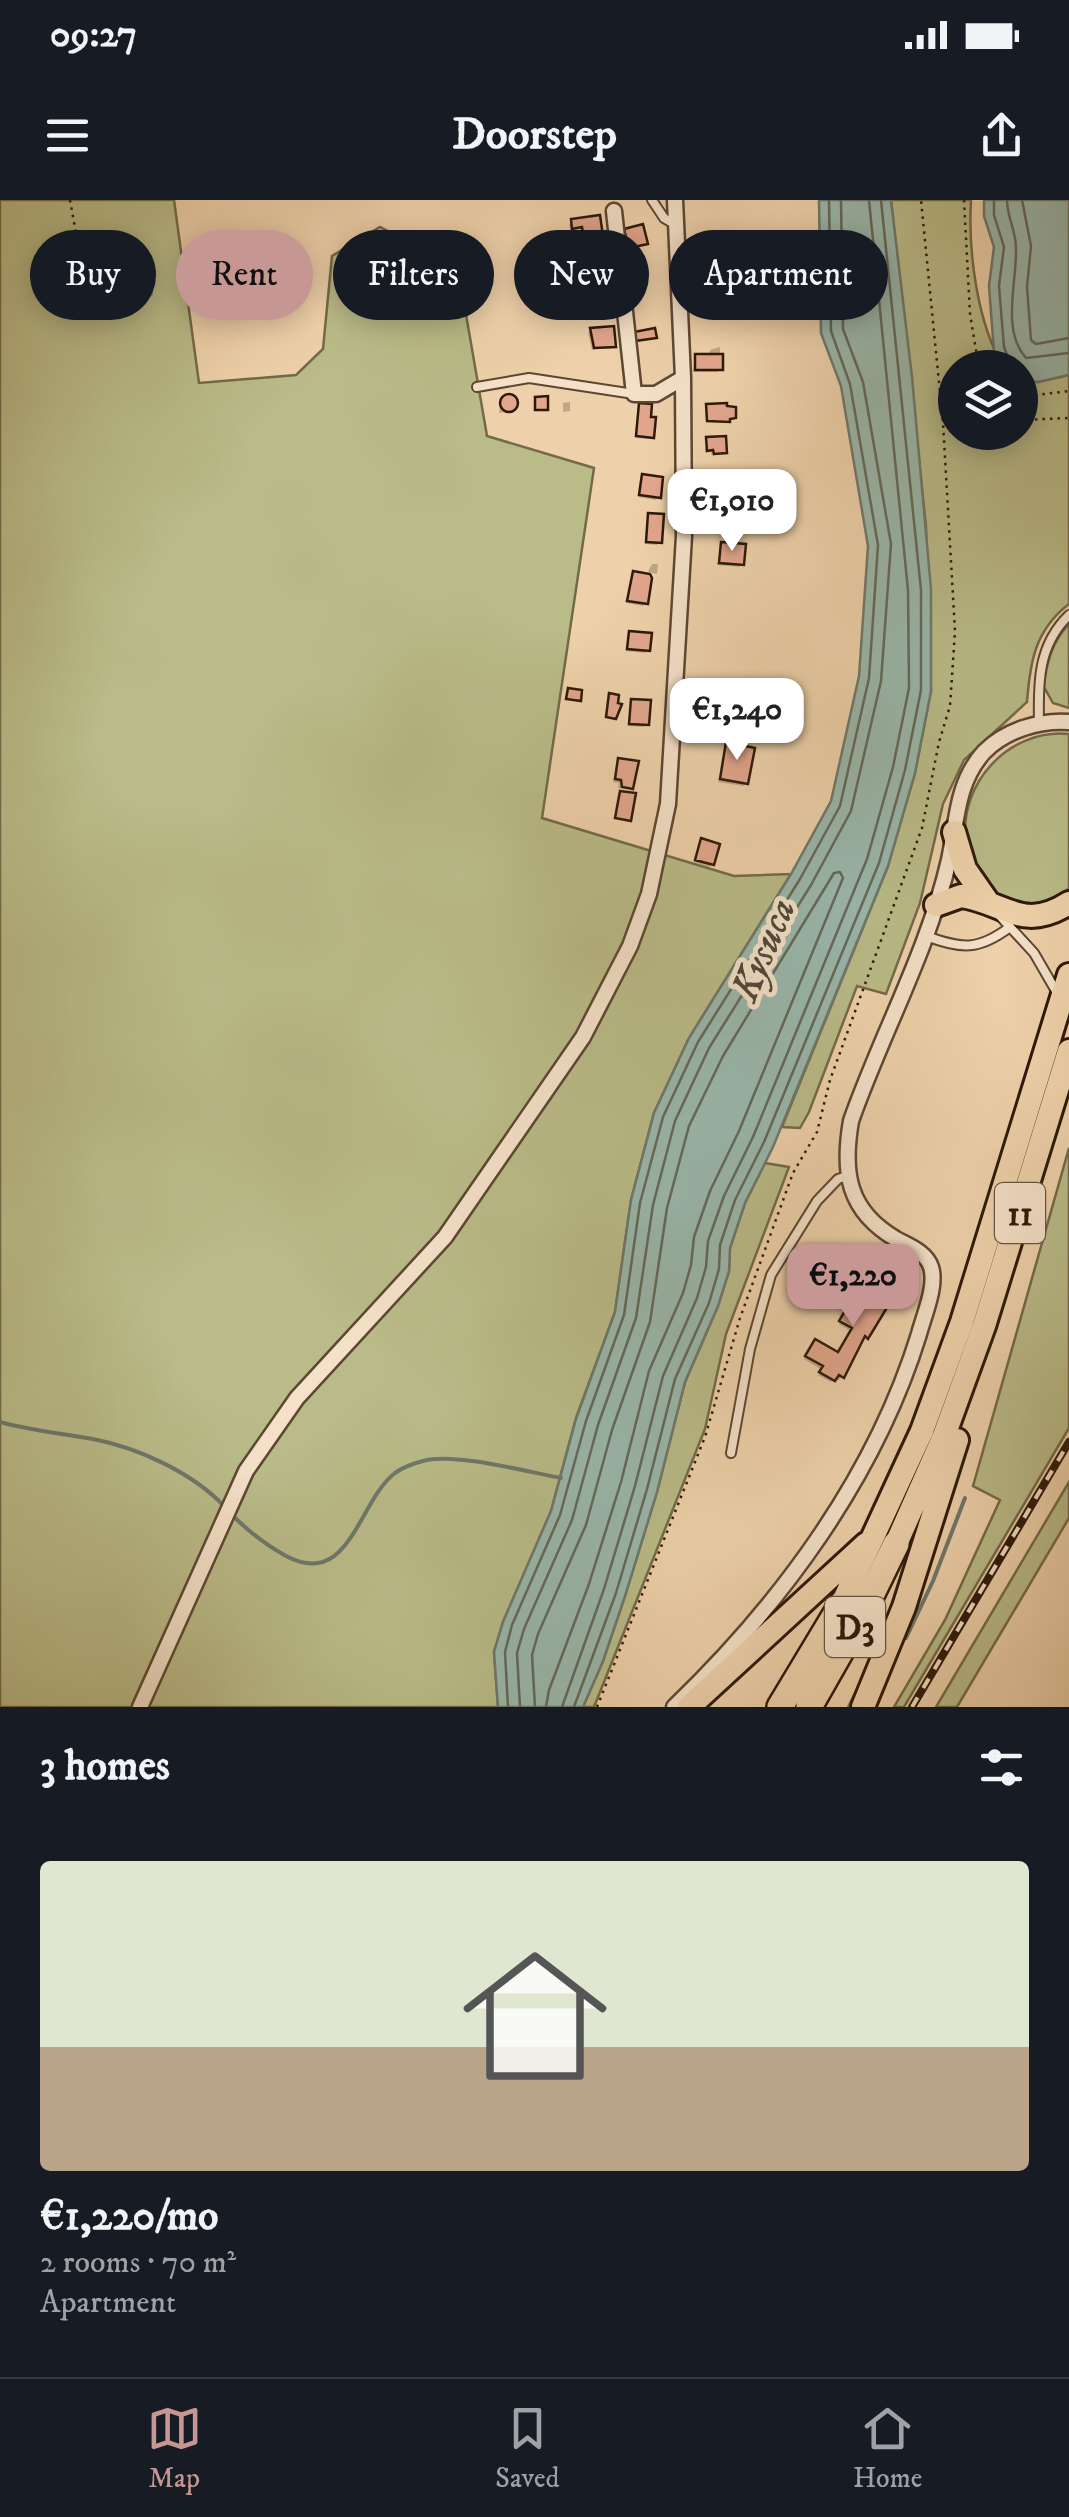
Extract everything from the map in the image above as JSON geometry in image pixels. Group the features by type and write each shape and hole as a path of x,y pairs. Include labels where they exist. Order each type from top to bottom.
{"highway":[{"name":"D3","path":"809,1707 854,1627 886,1539"},
{"name":"D3","path":"780,1707 842,1604"}],"main road":[{"path":"954,832 964,869 990,904"},
{"path":"936,906 961,896 1012,915 1032,917 1069,902"},
{"name":"11","path":"886,1539 962,1322 1069,975"},
{"name":"11","path":"966,1374 1069,1051"},
{"path":"863,1707 904,1607 972,1395 966,1374"},
{"name":"D3","path":"842,1604 886,1539 944,1436 966,1374"},
{"path":"689,1707 886,1539"}],"street":[{"path":"140,1707 246,1471 274,1427 444,1238 604,1000 649,894 668,804 684,536 683,378 675,200"},
{"path":"614,211 634,394 656,394 683,378"},
{"path":"674,1707 786,1586 840,1502 905,1378 926,1310 932,1276 930,1263 860,1210 850,1175 848,1138 852,1121 926,936 954,832 957,804 968,775 985,752 1010,734 1040,723 1069,722"}],"lane":[{"path":"652,200 664,218 676,225"},
{"path":"476,387 529,378 634,394"},
{"path":"1040,723 1042,661 1056,628 1069,615"},
{"path":"990,904 1045,968 1060,1005"},
{"path":"926,936 952,946 972,946 990,942 1010,927"},
{"path":"731,1453 750,1349 771,1275 816,1201 838,1179 850,1175"}],"path":[{"path":"70,200 75,230"},
{"path":"921,200 938,368"},
{"path":"964,200 970,314 976,350"},
{"path":"1038,395 1069,391"},
{"path":"1038,419 1069,418"},
{"path":"597,1707 705,1437 740,1318 793,1173 817,1132 830,1080 922,828 950,706 955,631 945,450"}],"green space":[{"path":"0,200 174,200 178,230 176,320 190,320 199,383 296,375 323,349 333,255 333,320 467,320 487,436 594,468 542,818 734,876 791,874 689,1038 654,1113 631,1200 615,1312 576,1418 551,1511 494,1652 498,1707 0,1707"},
{"path":"891,200 971,200 976,286 995,350 938,350 938,450 1038,450 1038,382 1069,375 1069,604 1049,625 1036,648 1027,702 964,760 943,804 920,903 886,994 857,986 809,1112 800,1128 782,1127 888,866 915,773 931,691 926,526"},
{"path":"1069,624 1069,708 1053,703 1044,687 1051,653"},
{"path":"1047,734 1069,734 1069,888 1043,905 993,898 967,849 970,799 992,764 1008,750"},
{"path":"1069,1148 1069,1428 904,1707 894,1707 945,1620 1000,1500 973,1486"},
{"path":"765,1163 789,1167 726,1334 705,1429 594,1707 583,1707 625,1596 685,1382 718,1306 729,1271 730,1248 745,1203"},
{"path":"1069,1482 1069,1518 957,1707 936,1707"}],"water":[{"name":"Kysuca","path":"819,200 891,200 931,589 931,691 915,773 888,866 773,1147 745,1203 730,1248 729,1271 718,1306 685,1382 625,1596 583,1707 498,1707 494,1652 551,1511 576,1419 615,1312 631,1200 654,1113 689,1038 791,874 831,801 859,676 868,546 841,386 821,333 821,320 888,320 888,230 819,230"},
{"path":"984,200 1069,200 1069,375 1038,382 1038,350 994,350 989,286 994,247 984,216"}],"building":[{"path":"600,215 602,230 572,229 571,219"},
{"path":"643,224 644,230 624,230"},
{"path":"614,326 616,347 594,348 590,328"},
{"path":"655,328 657,338 635,341 634,332"},
{"path":"695,354 723,354 723,370 695,370"},
{"path":"509,394 518,403 509,412 500,403"},
{"path":"548,396 548,410 535,410 535,397"},
{"path":"639,403 652,404 651,417 656,417 654,438 636,436"},
{"path":"727,403 736,407 736,418 730,422 707,421 706,404"},
{"path":"726,436 727,453 707,451 706,437"},
{"path":"642,474 663,477 661,498 639,495"},
{"path":"708,498 743,501 741,515 726,516 724,533 705,531"},
{"path":"648,513 664,514 662,543 646,542"},
{"path":"721,542 746,544 744,565 719,563"},
{"path":"633,571 650,574 652,578 648,604 627,601"},
{"path":"629,631 652,633 650,651 627,649"},
{"path":"568,688 582,690 581,701 566,699"},
{"path":"691,691 713,693 712,708 690,706"},
{"path":"609,693 619,695 618,703 622,704 616,719 606,717"},
{"path":"631,699 651,700 649,725 629,724"},
{"path":"726,742 755,748 748,784 720,779"},
{"path":"618,758 639,761 633,789 622,787 621,780 615,779"},
{"path":"620,791 636,793 631,821 615,818"},
{"path":"701,838 720,844 714,865 695,860"},
{"path":"866,1275 894,1296 868,1339 865,1336 844,1378 839,1375 835,1381 819,1372 823,1366 805,1356 815,1339 838,1352 852,1328 839,1321"}],"waterway":[{"path":"0,1422 129,1449 181,1473 225,1507"},
{"path":"231,1514 271,1547 308,1563 325,1561 339,1552 382,1486 395,1473 416,1463 453,1459 561,1478"},
{"path":"906,1638 965,1498"},
{"path":"849,1707 858,1689"}],"railway":[{"path":"912,1707 1069,1442"}]}
